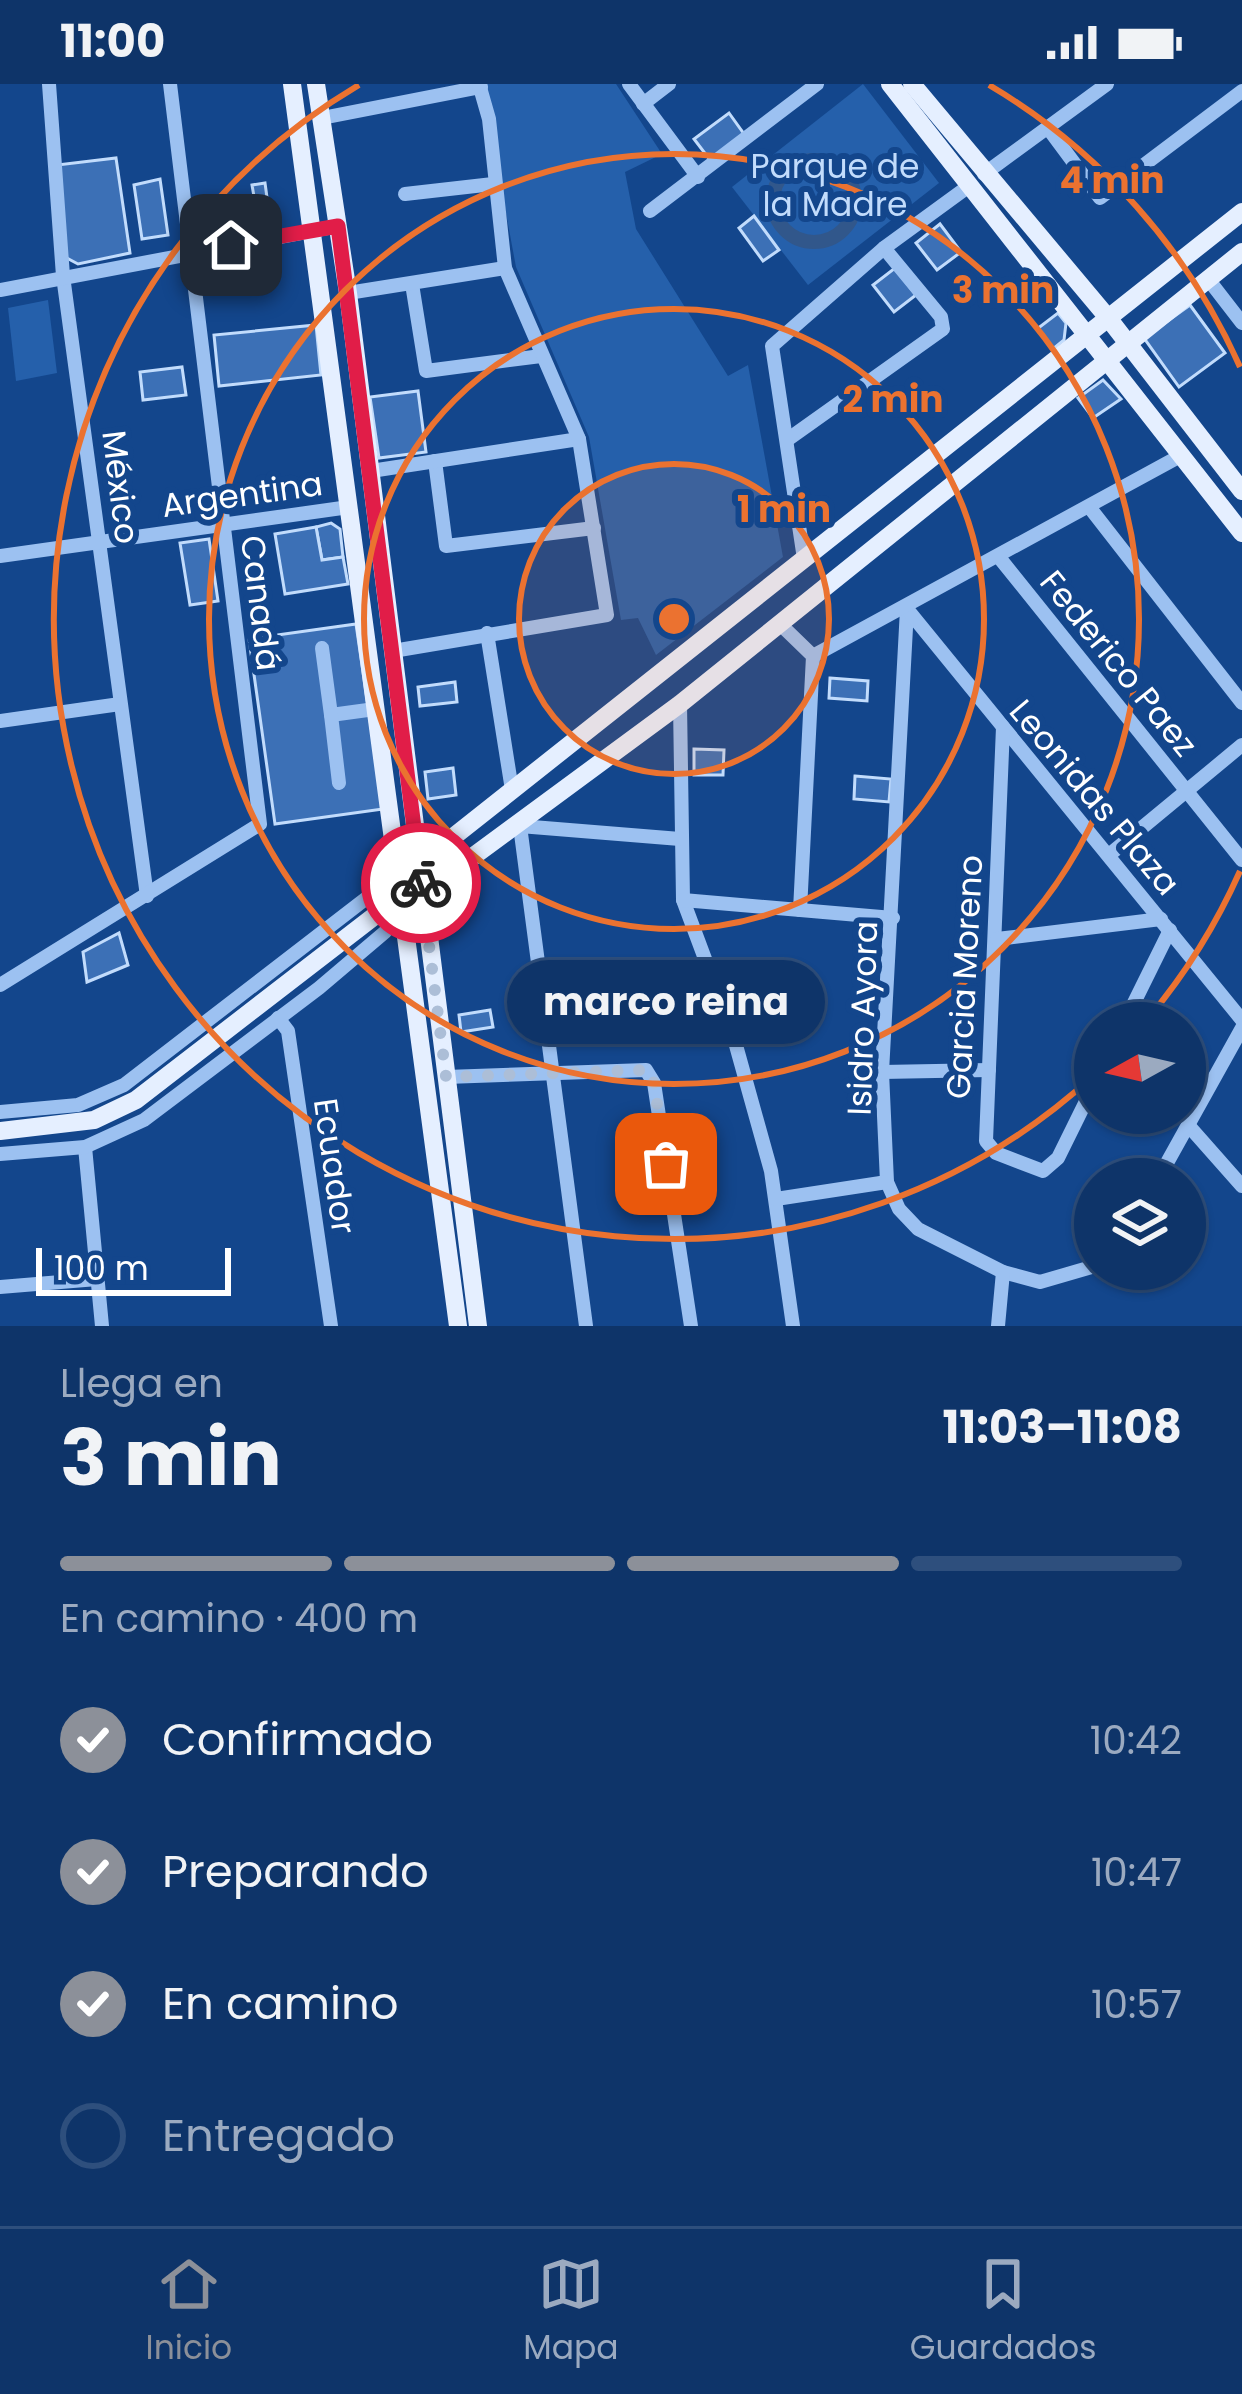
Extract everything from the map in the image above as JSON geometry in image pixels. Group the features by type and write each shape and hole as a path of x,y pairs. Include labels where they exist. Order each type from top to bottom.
{"main road":[{"path":"292,84 397,883 391,910 458,1326"},
{"path":"316,84 348,293 478,1326"},
{"path":"890,84 1108,320 1242,491"},
{"path":"912,84 976,180 1242,532"},
{"path":"397,883 1242,212"},
{"path":"0,1131 94,1120 136,1100 391,910 520,826 680,704 1242,252"}],"street":[{"name":"México","path":"50,84 52,175 63,276 147,896"},
{"name":"Canadá","path":"0,985 260,824 170,84"},
{"path":"628,84 698,176"},
{"path":"643,104 669,84"},
{"path":"650,212 817,84"},
{"path":"804,559 772,346 884,248 1107,84"},
{"path":"322,118 480,85 489,118 505,268 579,440 607,615 393,651"},
{"path":"1048,128 1100,198 1242,91"},
{"path":"405,194 494,184"},
{"path":"0,290 338,226"},
{"path":"788,440 943,328 941,317 884,248"},
{"path":"348,293 505,268"},
{"path":"1208,279 1242,323"},
{"path":"412,284 426,371 541,356"},
{"path":"371,471 579,440"},
{"path":"813,656 1182,455"},
{"path":"435,461 446,546 594,528"},
{"name":"Argentina","path":"0,556 349,507"},
{"path":"1090,508 1242,703"},
{"name":"Federico Paez","path":"998,556 1242,860"},
{"name":"Leonidas Plaza","path":"907,608 1242,1024"},
{"name":"Isidro Ayora","path":"887,1182 883,1072 907,608"},
{"path":"780,624 813,656 800,910"},
{"path":"487,633 512,790"},
{"path":"322,648 339,784"},
{"path":"0,722 119,704"},
{"path":"680,704 683,900 743,1069 776,1199 793,1326"},
{"path":"331,715 374,710"},
{"name":"Garcia Moreno","path":"1003,728 998,760 997,939 984,1133 990,1148 1034,1172 1043,1171 1058,1158 1074,1126"},
{"path":"1109,855 1242,745"},
{"path":"586,1326 520,826 680,839"},
{"path":"0,1112 78,1105 124,1085 377,890 397,883"},
{"path":"683,900 893,918"},
{"path":"0,1154 85,1148 144,1120 386,932 391,910"},
{"path":"997,939 1166,924 1133,1002"},
{"path":"539,968 707,974"},
{"name":"Ecuador","path":"278,1018 288,1031 331,1326"},
{"path":"1206,1091 1242,1024"},
{"path":"446,1077 646,1070 654,1083 691,1326"},
{"path":"883,1072 989,1070"},
{"path":"1196,1134 1242,1186"},
{"path":"85,1148 102,1326"},
{"path":"776,1199 887,1182 899,1209 918,1228 1003,1272 1040,1282 1074,1272"},
{"path":"998,1326 1003,1272"},
{"path":"0,1287 97,1279"}],"green space":[{"path":"482,84 616,84 662,154 625,172 636,229 728,376 748,365 783,557 656,655 638,618 621,620 589,437 516,267"},
{"name":"Parque de la Madre","path":"863,84 939,183 808,285 732,187"},
{"path":"48,300 57,373 16,381 8,308"}],"building":[{"path":"729,113 744,134 710,160 694,139"},
{"path":"116,158 130,253 78,264 65,257 57,165"},
{"path":"160,179 168,235 142,239 134,185"},
{"path":"265,183 269,212 257,214 252,185"},
{"path":"754,216 779,250 763,261 739,228"},
{"path":"940,224 961,252 937,270 916,243"},
{"path":"895,268 916,295 894,312 873,285"},
{"path":"1190,305 1225,353 1179,387 1144,338"},
{"path":"1058,313 1066,323 1064,340 1053,349 1037,329"},
{"path":"316,325 321,375 219,386 214,335"},
{"path":"182,367 186,395 143,400 140,372"},
{"path":"1103,380 1121,399 1093,418 1078,398"},
{"path":"418,391 426,452 379,458 370,397"},
{"path":"331,523 340,529 343,557 322,560 316,527"},
{"path":"316,527 322,560 343,557 348,584 285,594 275,534"},
{"path":"209,539 218,601 190,605 180,543"},
{"path":"356,624 383,809 275,824 249,639"},
{"path":"830,678 868,681 867,701 829,698"},
{"path":"455,682 457,702 420,706 418,687"},
{"path":"694,749 724,750 723,775 694,775"},
{"path":"453,768 456,795 428,799 425,772"},
{"path":"855,776 891,779 889,802 854,799"},
{"path":"119,933 128,965 87,982 83,952"},
{"path":"490,1010 493,1027 461,1032 459,1015"}],"waterway":[{"path":"814,160 843,172 855,201 843,230 814,242 785,230 773,201 785,172 814,160"}],"way so far":[{"path":"421,883 446,1077 646,1070 654,1083 666,1164"}],"place":[{"name":"marco reina","path":"666,1164"}],"route":[{"path":"231,245 338,226 421,883"}]}
